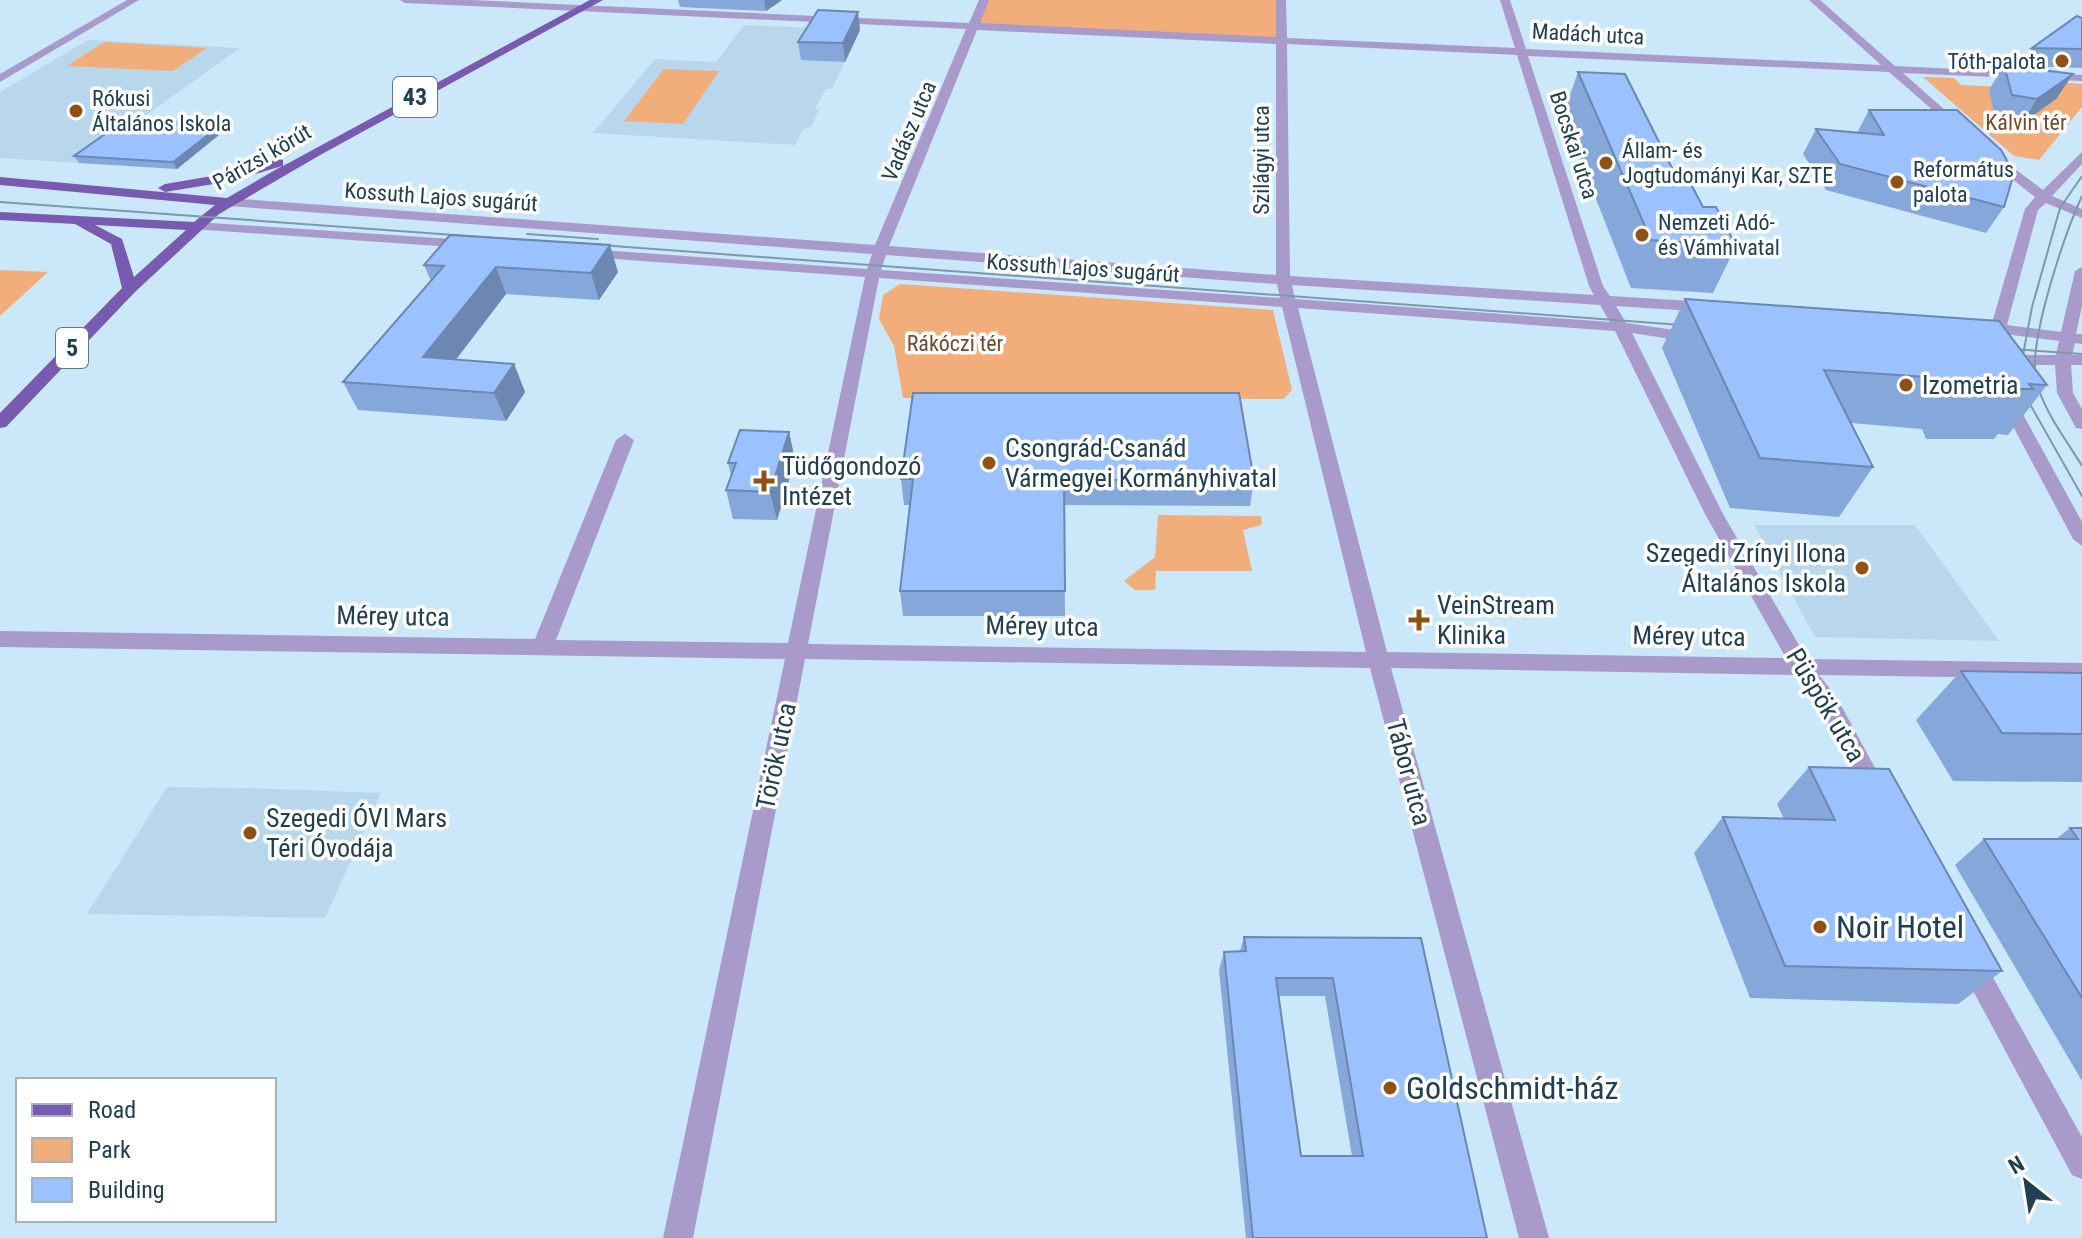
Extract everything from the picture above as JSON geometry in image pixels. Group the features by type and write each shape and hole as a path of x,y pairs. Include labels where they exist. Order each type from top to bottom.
{"main road":[{"name":"Párizsi körút","path":"0,423 130,289 196,226 228,202 598,0"},
{"path":"137,192 232,177 317,151"},
{"name":"Kossuth Lajos sugárút","path":"0,181 228,202"},
{"name":"Kossuth Lajos sugárút","path":"0,216 196,226"},
{"path":"71,219 117,242 130,289"}],"street":[{"path":"0,79 134,0"},
{"path":"405,0 975,27"},
{"name":"Vadász utca","path":"880,250 984,0"},
{"name":"Szilágyi utca","path":"1281,0 1283,280"},
{"name":"Bocskai utca","path":"1505,0 1596,286 1604,302"},
{"path":"1814,0 1970,138"},
{"name":"Madách utca","path":"975,27 1892,70"},
{"path":"1892,70 2082,78"},
{"path":"1981,148 2021,183 2082,214"},
{"path":"2082,156 2032,209 1997,329 1996,370 2082,539"},
{"name":"Kossuth Lajos sugárút","path":"228,202 1283,280 1720,308"},
{"name":"Kossuth Lajos sugárút","path":"196,226 485,246"},
{"path":"873,273 880,250"},
{"name":"Kossuth Lajos sugárút","path":"575,252 1621,327 1719,339"},
{"path":"2082,271 2075,339 2063,360 2065,393 2082,424"},
{"name":"Török utca","path":"678,1238 873,273"},
{"path":"1283,280 1290,305"},
{"path":"1604,302 1621,327"},
{"name":"Tábor utca","path":"1290,305 1379,661 1534,1238"},
{"path":"1967,325 2075,339"},
{"name":"Püspök utca","path":"1621,327 1714,514 1801,666 1828,702 1890,815"},
{"path":"1996,370 2082,360"},
{"path":"543,646 625,440"},
{"name":"Mérey utca","path":"0,639 2082,671"},
{"path":"1963,948 2082,1165"}],"shaded area":[{"path":"744,25 860,30 832,89 826,89 815,109 819,110 811,127 803,129 795,145 593,133 655,59 716,62"},
{"name":"Rókusi Általános Iskola","path":"88,40 240,48 79,163 0,158 0,92"},
{"name":"Szegedi Zrínyi Ilona Általános Iskola","path":"1754,525 1915,525 1999,641 1815,637"},
{"name":"Szegedi ÓVI Mars Téri Óvodája","path":"167,787 381,793 325,918 87,914"}],"green space":[{"path":"984,0 1281,0 1282,41 975,27"},
{"path":"104,42 207,48 173,71 67,66"},
{"path":"664,69 719,71 683,124 624,121"},
{"name":"Kálvin tér","path":"1923,77 1954,78 1961,85 2062,89 2056,82 2082,84 2082,107 2039,160 2014,156"},
{"path":"0,270 48,272 0,316"},
{"name":"Rákóczi tér","path":"900,284 1273,310 1292,390 1284,399 903,398 894,346 879,319 883,295"},
{"path":"1158,515 1261,516 1262,525 1243,530 1252,571 1156,571 1155,590 1135,590 1124,581 1155,557"}],"building":[{"path":"818,10 858,12 843,43 798,42"},
{"path":"2077,16 2082,18 2082,49 2032,48"},
{"path":"2004,65 2073,74 2037,99 2012,95"},
{"path":"1578,72 1625,74 1673,170 1684,171 1703,207 1716,207 1736,246 1651,240"},
{"path":"1869,110 1957,110 2001,150 2014,173 2004,207 1840,164 1816,129 1884,135"},
{"path":"125,120 210,124 207,127 217,128 173,162 74,156"},
{"path":"450,235 610,245 591,273 496,267 423,357 514,364 494,393 343,382 444,266 424,265"},
{"path":"1685,299 1999,321 2047,385 2029,384 2033,389 1961,389 1957,379 1824,370 1873,467 1760,458"},
{"path":"913,393 1239,393 1254,480 1064,480 1065,591 900,591 913,479 901,479"},
{"path":"740,430 789,432 770,492 726,490 736,463 728,463"},
{"path":"1961,671 2082,673 2082,734 2002,733"},
{"path":"1809,767 1889,769 2002,971 1785,966 1723,817 1835,820"},
{"path":"2070,828 2082,828 2082,998 1984,839 2078,839"},
{"name":"Goldschmidt-ház","path":"1244,937 1421,938 1487,1238 1253,1238 1224,952 1246,951","holes":["1276,978 1333,978 1363,1156 1301,1156"]}],"tram line":[{"path":"2024,350 2032,307 2060,208 2082,176"},
{"path":"2036,351 2050,287 2082,196"},
{"path":"0,202 539,241"},
{"path":"527,234 598,239"},
{"path":"586,244 1695,326"},
{"path":"1999,348 2024,350"},
{"path":"2024,350 2036,351"},
{"path":"2024,350 2020,371 2031,406 2082,496"},
{"path":"2036,351 2082,354"},
{"path":"2036,351 2039,391 2082,466"}],"place":[{"name":"Tóth-palota","path":"2062,61"},
{"name":"Rókusi Általános Iskola","path":"76,111"},
{"name":"Állam- és Jogtudományi Kar, SZTE","path":"1606,163"},
{"name":"Református palota","path":"1897,182"},
{"name":"Nemzeti Adó- és Vámhivatal","path":"1642,235"},
{"name":"Izometria","path":"1906,385"},
{"name":"Csongrád-Csanád Vármegyei Kormányhivatal","path":"989,463"},
{"name":"Tüdőgondozó Intézet","path":"764,481"},
{"name":"Szegedi Zrínyi Ilona Általános Iskola","path":"1862,568"},
{"name":"VeinStream Klinika","path":"1419,620"},
{"name":"Szegedi ÓVI Mars Téri Óvodája","path":"250,833"},
{"name":"Noir Hotel","path":"1820,927"},
{"name":"Goldschmidt-ház","path":"1390,1088"}]}
